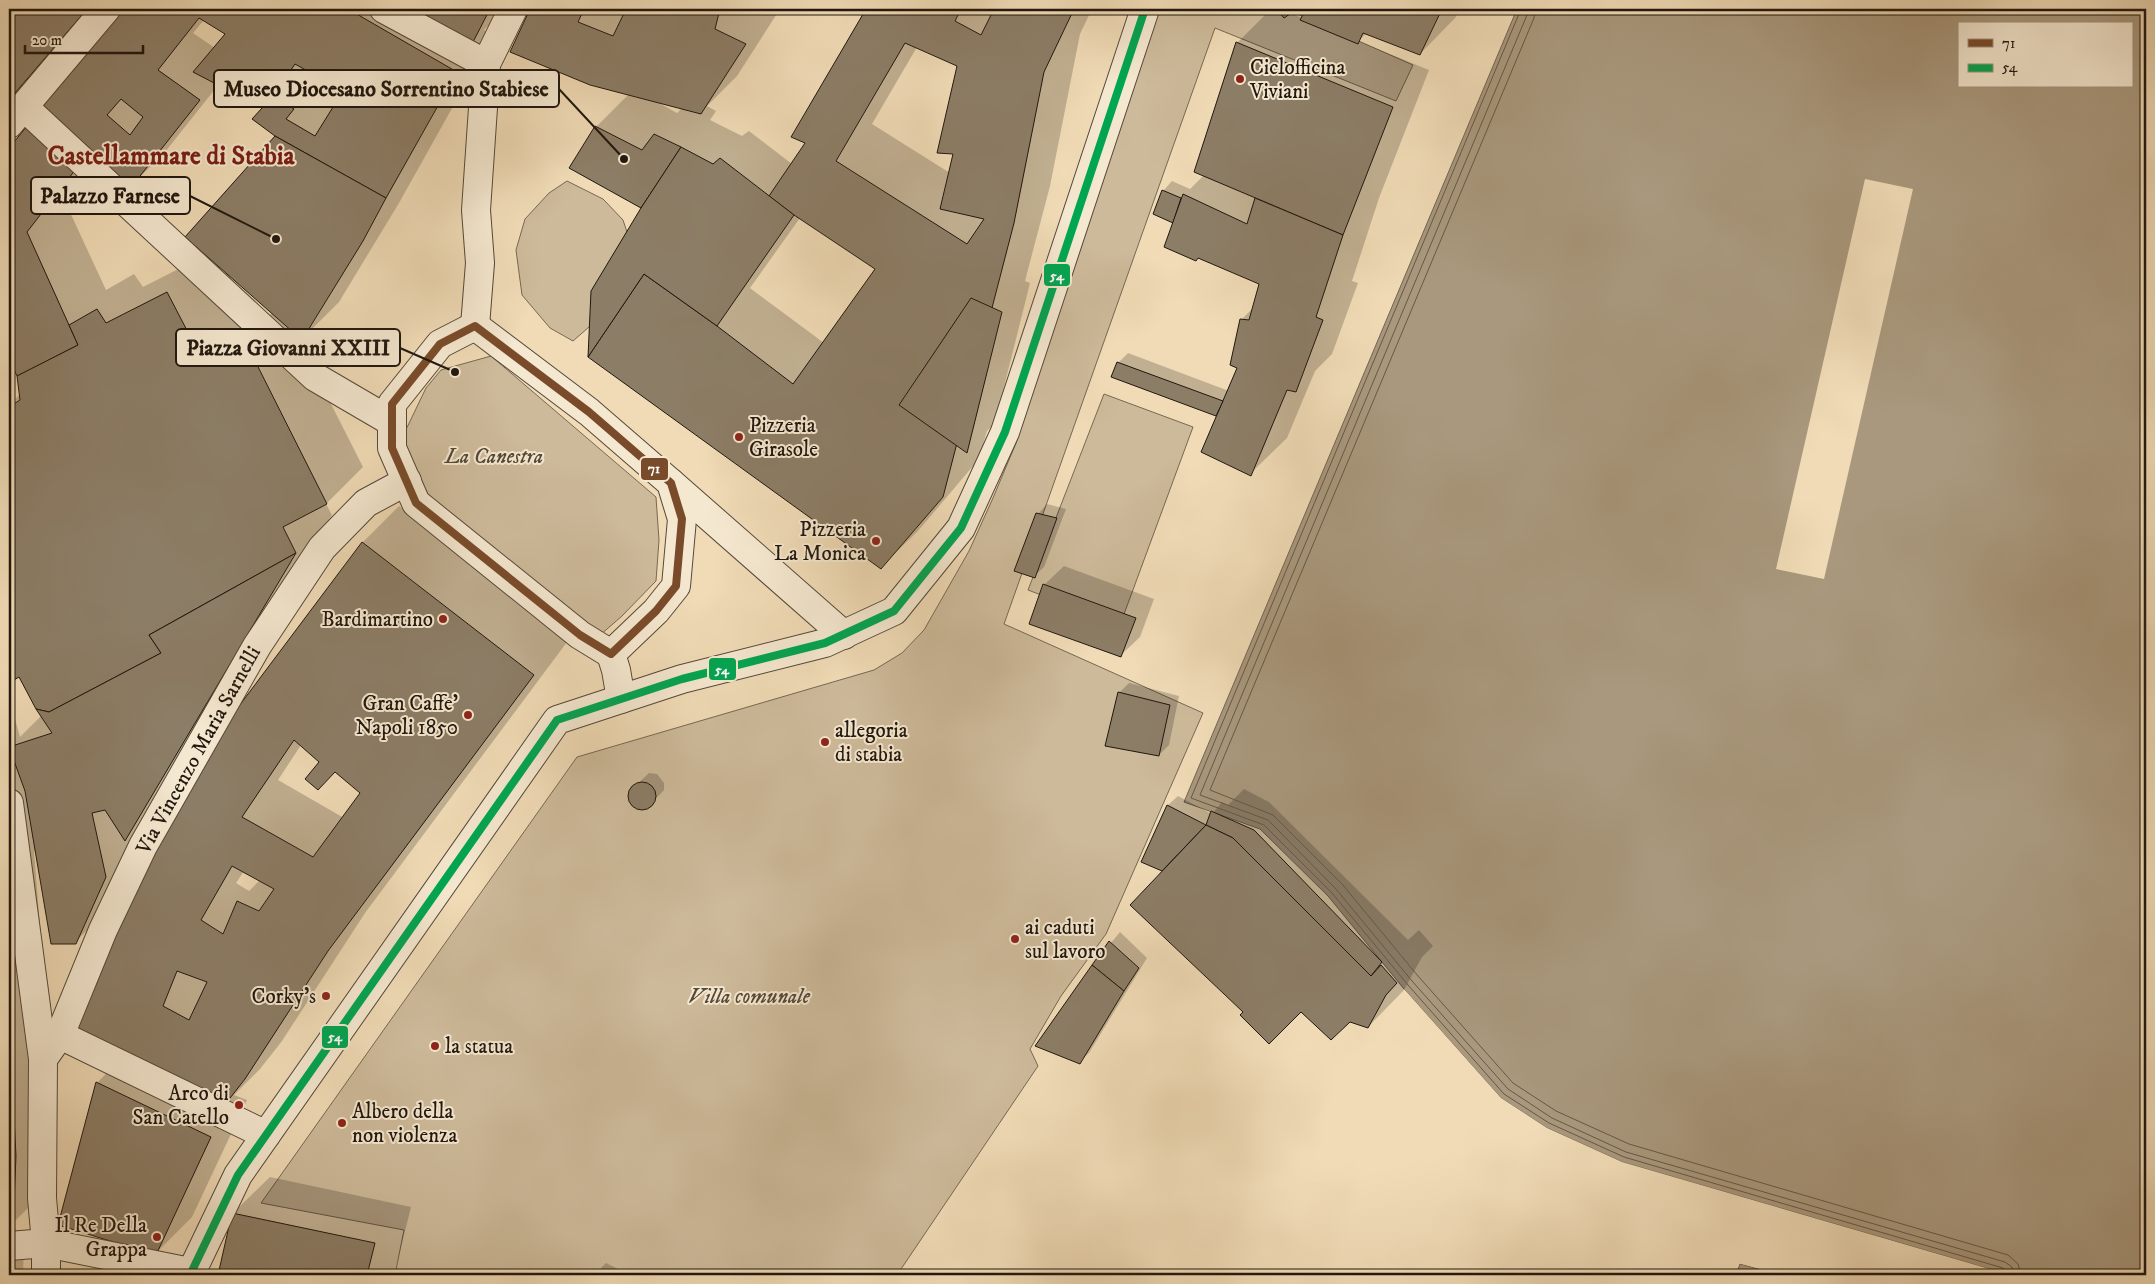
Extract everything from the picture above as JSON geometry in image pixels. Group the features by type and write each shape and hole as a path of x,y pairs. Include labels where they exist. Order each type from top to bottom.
{"street":[{"path":"106,9 16,116 315,377 392,422"},
{"path":"384,9 486,64"},
{"path":"475,326 480,263 476,210 486,64 513,9"},
{"path":"9,1246 46,1243 190,1273 238,1175 557,720 682,679 825,644 894,611 961,528 1005,432 1145,9"},
{"path":"475,326 440,344 392,404 392,448 416,503 580,635 611,654 621,699"},
{"path":"475,326 589,412 844,635"},
{"name":"Via Vincenzo Maria Sarnelli","path":"43,1059 60,1035 103,930 143,846 256,646 322,548 366,503 407,481"},
{"path":"611,654 656,611 676,586 682,519 671,483"},
{"path":"9,803 43,1059 42,1198 46,1243 46,1275"},
{"path":"60,1035 266,1135"}],"green space":[{"name":"Villa comunale","path":"1158,9 1293,9 1293,12 1413,65 1396,101 1215,28 1004,624 1203,713 1106,934 1061,996 1030,1049 1038,1066 897,1275 395,1275 404,1230 261,1203 577,757 874,670 902,653 924,630 969,551 1016,443 1065,282"},
{"path":"567,181 603,199 623,220 635,256 597,320 573,341 550,328 522,295 516,250 525,219 549,193"},
{"name":"La Canestra","path":"491,356 656,497 659,540 656,581 622,616 599,636 423,494 400,442 426,388 441,370"},
{"path":"1104,394 1193,427 1120,625 1028,590"}],"water":[{"path":"1517,9 2146,9 2146,1275 2010,1275 1622,1162 1547,1128 1501,1098 1404,989 1328,896 1260,829 1184,802"},
{"path":"1740,1264 1781,1275 1736,1275"}],"pier":[{"path":"1865,179 1913,189 1824,579 1776,569"},
{"path":"1404,989 1501,1098 1547,1128 1622,1162 2010,1275 2001,1275 1621,1164 1546,1130 1499,1100 1402,990"},
{"path":"1741,1261 1782,1273 1783,1275 1738,1263"}],"building":[{"path":"9,9 87,9 9,100"},
{"path":"115,9 348,9 457,72 386,198 275,136 252,119 262,108 193,72 225,34 199,18 158,70 200,100 129,190 33,107","holes":["295,64 343,91 315,136 286,119 294,109 274,95","121,99 143,117 130,135 107,115"]},
{"path":"406,9 490,9 473,42"},
{"path":"530,9 584,9 578,22 613,36 626,9 720,9 715,29 746,44 701,114 590,85 510,52"},
{"path":"866,9 961,9 955,21 981,35 994,9 1074,9 1044,72 1014,223 943,497 881,569 588,357 644,274 717,326 793,384 875,269 769,196 805,143 791,137","holes":["905,43 957,66 937,153 953,154 940,209 984,219 967,244 836,161"]},
{"path":"1276,9 1297,9 1284,18"},
{"path":"1306,9 1442,9 1420,55 1363,33 1358,44 1300,20"},
{"path":"1236,42 1393,107 1343,235 1194,172"},
{"path":"32,120 79,165 27,232 78,345 17,376 9,359 9,148"},
{"path":"595,126 642,150 654,134 681,147 641,208 569,168"},
{"path":"275,136 386,198 363,241 302,340 185,237"},
{"path":"681,147 713,164 720,158 794,215 717,326 644,274 588,357 591,291 641,208"},
{"path":"1162,190 1181,198 1173,223 1153,214"},
{"path":"1183,194 1247,224 1255,198 1343,235 1316,317 1323,320 1296,392 1287,390 1251,476 1201,452 1237,368 1230,365 1240,319 1249,320 1259,284 1198,258 1196,261 1164,247"},
{"path":"167,292 205,365 246,343 327,504 283,527 296,553 149,635 161,653 49,712 36,709 19,677 9,683 9,407 20,400 17,376 78,345 69,325 97,309 106,323"},
{"path":"971,298 1002,312 967,453 899,405"},
{"path":"1117,362 1223,401 1216,416 1111,377"},
{"path":"1036,513 1057,518 1035,578 1014,571"},
{"path":"362,542 534,675 328,951 245,1079 223,1107 75,1032 115,930 187,785 239,706","holes":["294,740 319,762 305,779 318,790 335,772 360,793 313,857 242,817","232,866 274,889 259,911 237,901 223,934 201,920","177,971 207,982 189,1020 163,1006"]},
{"path":"296,553 125,841 105,810 92,813 106,877 76,944 51,944 25,791 9,747 52,733 36,709 49,712 161,653 149,635"},
{"path":"1043,584 1136,618 1121,657 1029,624"},
{"path":"1118,692 1170,705 1159,756 1105,746"},
{"path":"642,782 652,786 656,796 652,806 642,810 632,806 628,796 632,786"},
{"path":"1167,805 1206,825 1162,871 1141,862"},
{"path":"1211,811 1254,830 1382,962 1371,976 1233,838 1206,825"},
{"path":"1206,825 1233,838 1371,976 1381,965 1397,983 1386,995 1368,1028 1350,1022 1331,1040 1301,1012 1269,1044 1240,1015 1243,1012 1130,905"},
{"path":"1109,941 1139,968 1124,991 1092,965"},
{"path":"1092,965 1124,991 1080,1064 1035,1046"},
{"path":"9,1023 16,1156 13,1225 9,1226"},
{"path":"96,1082 211,1137 156,1255 58,1225"},
{"path":"232,1213 375,1243 367,1275 218,1275"}],"transit line":[{"name":"54","path":"190,1275 238,1175 557,720 682,679 825,643 894,611 961,528 1005,432 1145,9"},
{"name":"71","path":"475,326 589,412 671,483 682,519 676,586 656,611 611,654 580,635 416,503 392,448 392,404 440,344 475,326"}],"place":[{"name":"Ciclofficina Viviani","path":"1240,79"},
{"name":"Museo Diocesano Sorrentino Stabiese","path":"624,159"},
{"name":"Palazzo Farnese","path":"276,239"},
{"name":"Piazza Giovanni XXIII","path":"455,372"},
{"name":"Pizzeria Girasole","path":"739,437"},
{"name":"Pizzeria La Monica","path":"876,541"},
{"name":"Bardimartino","path":"443,619"},
{"name":"Gran Caffe’ Napoli 1850","path":"468,715"},
{"name":"allegoria di stabia","path":"825,742"},
{"name":"ai caduti sul lavoro","path":"1015,939"},
{"name":"Corky's","path":"326,996"},
{"name":"la statua","path":"435,1046"},
{"name":"Arco di San Catello","path":"239,1105"},
{"name":"Albero della non violenza","path":"342,1123"},
{"name":"Il Re Della Grappa","path":"157,1237"}],"district":[{"name":"Castellammare di Stabia","path":"171,155"}]}
